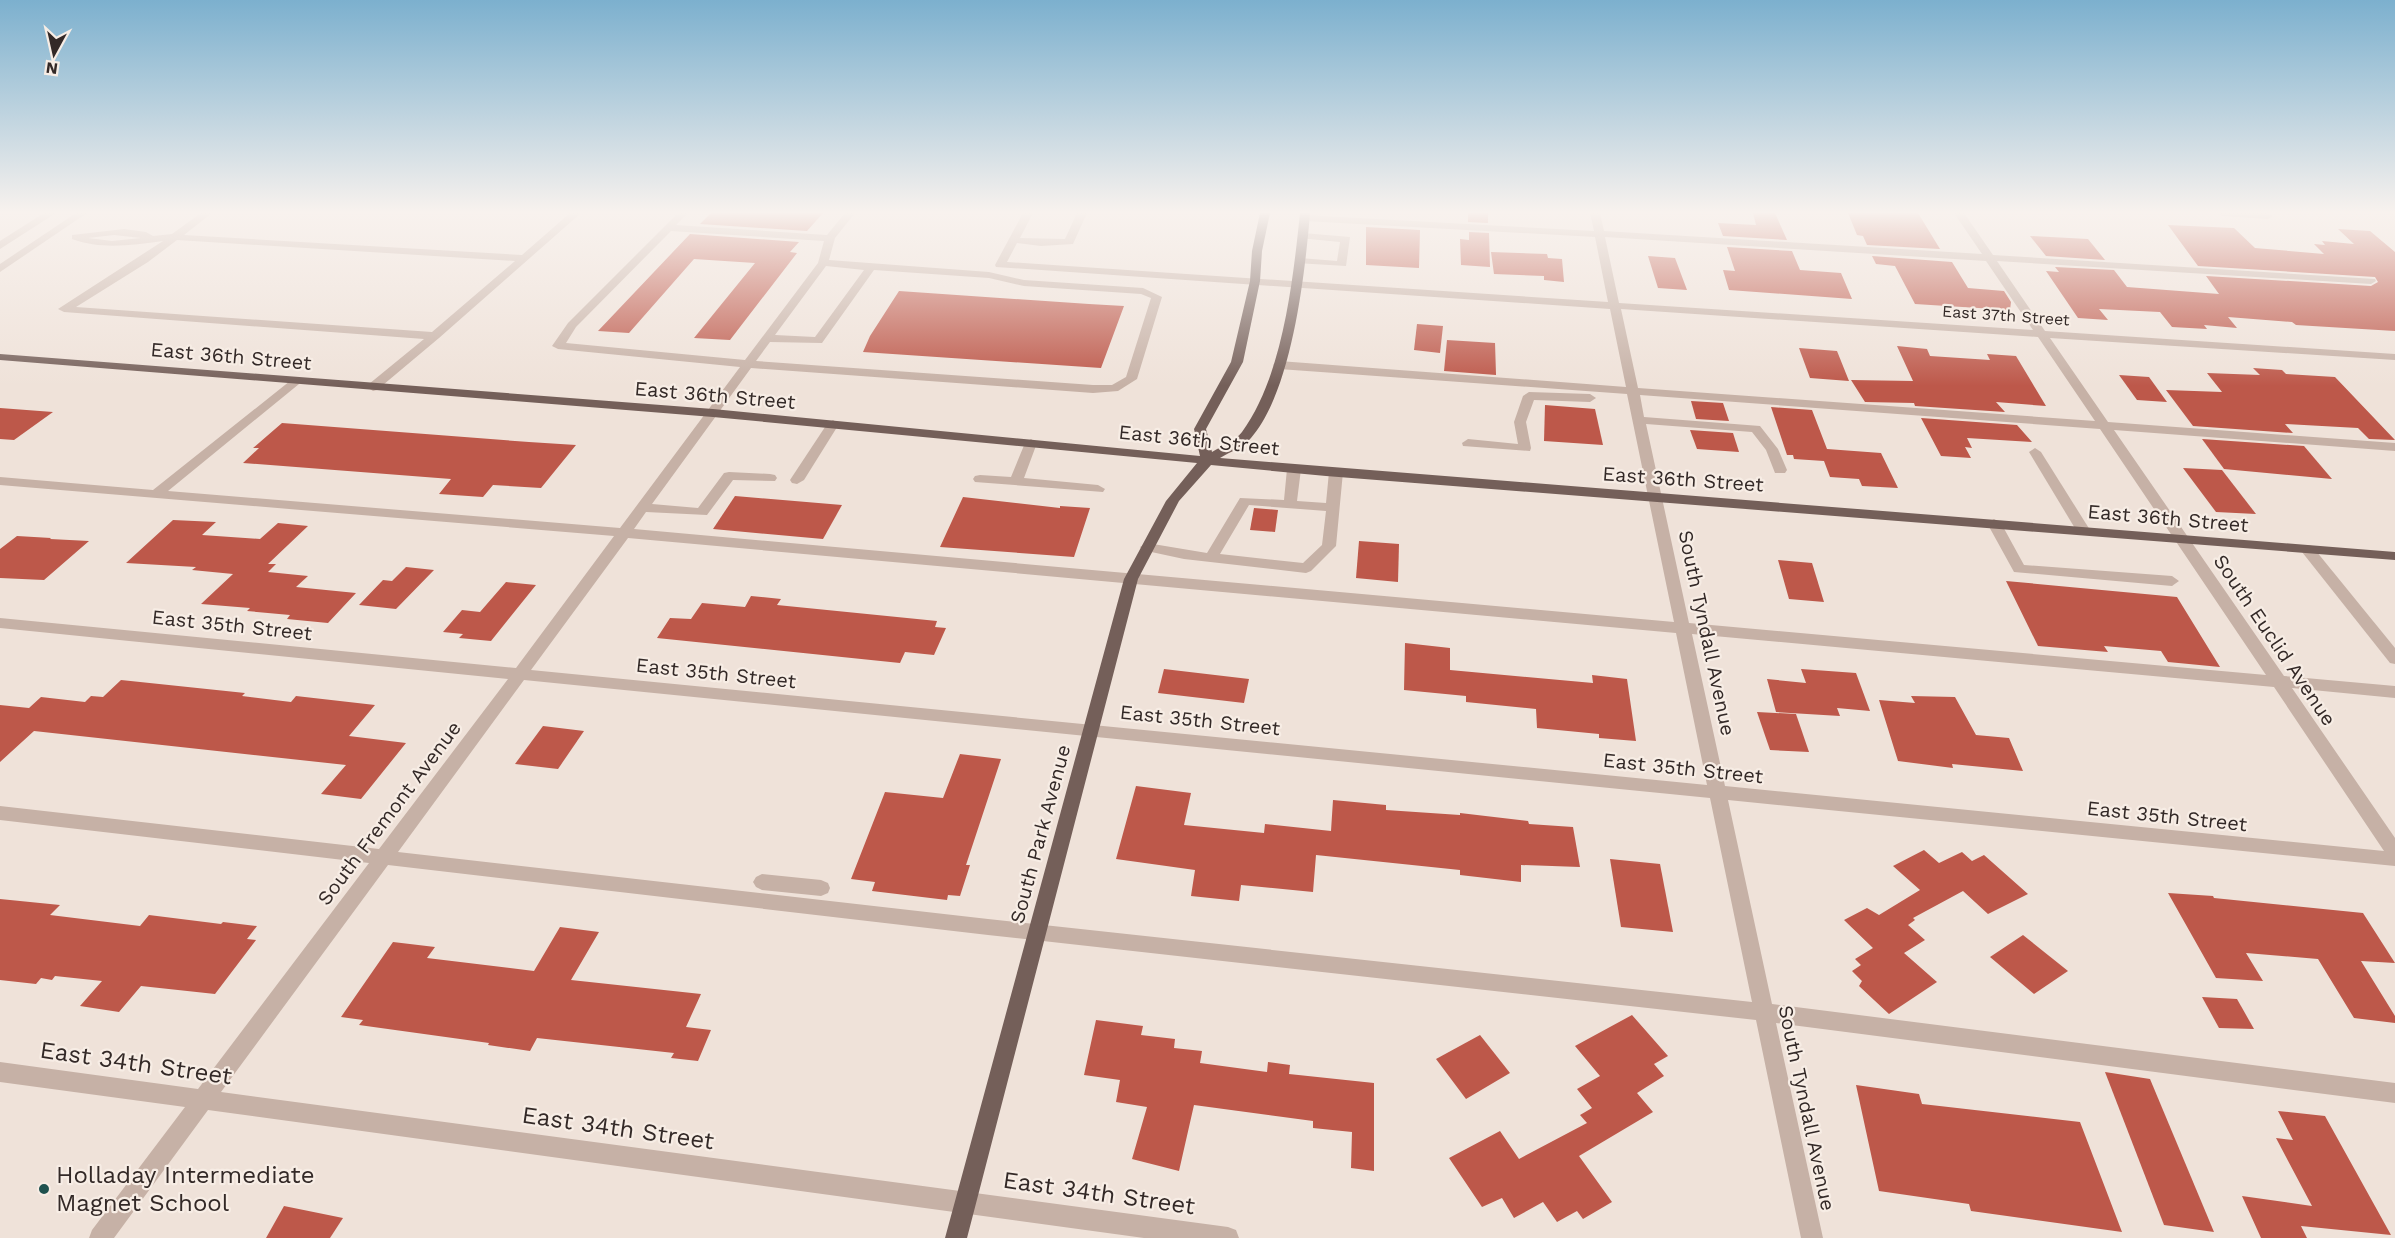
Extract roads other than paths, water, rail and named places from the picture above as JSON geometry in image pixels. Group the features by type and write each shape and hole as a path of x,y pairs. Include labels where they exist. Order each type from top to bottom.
{"main road":[{"path":"1207,460 1200,429 1237,362 1256,271"},
{"name":"South Park Avenue","path":"956,1238 1131,579 1183,485 1207,460 1247,435 1268,395 1279,365 1298,271"},
{"name":"East 36th Street","path":"0,357 833,424 1294,469 2395,556"}],"street":[{"path":"126,271 64,309 435,336"},
{"path":"373,387 510,271"},
{"path":"626,271 572,325 558,346 748,364 1114,388 1131,379 1157,297 1143,291 1024,284 989,275 927,271"},
{"name":"South Fremont Avenue","path":"100,1238 817,271"},
{"path":"767,338 818,341 868,271"},
{"path":"989,275 994,271"},
{"name":"East 37th Street","path":"1079,271 2395,357"},
{"name":"South Tyndall Avenue","path":"1608,271 1812,1238"},
{"name":"South Euclid Avenue","path":"1999,271 2395,852"},
{"path":"2202,271 2371,281"},
{"path":"1279,365 1634,396 2395,447"},
{"path":"157,493 295,381"},
{"path":"1468,443 1525,448 1520,422 1529,396 1634,396"},
{"path":"1639,420 1756,429 1772,449 1780,470"},
{"path":"797,480 833,424"},
{"path":"1016,482 1031,443"},
{"path":"2035,452 2083,530"},
{"path":"1290,505 1294,469"},
{"path":"1147,547 1211,558 1306,568 1329,546 1336,472"},
{"path":"643,508 702,512 729,476 770,478"},
{"path":"980,479 1098,489"},
{"path":"0,481 624,533 2395,692"},
{"path":"1211,558 1245,501 1333,507"},
{"path":"1994,523 2019,569 2172,581"},
{"path":"2307,549 2395,659"},
{"name":"East 35th Street","path":"0,623 2395,859"},
{"path":"0,813 1037,932 1764,1012 2395,1093"},
{"path":"762,882 821,888"},
{"name":"East 34th Street","path":"0,1072 1228,1238"}],"place":[{"name":"Holladay Intermediate Magnet School","path":"44,1189"}]}
